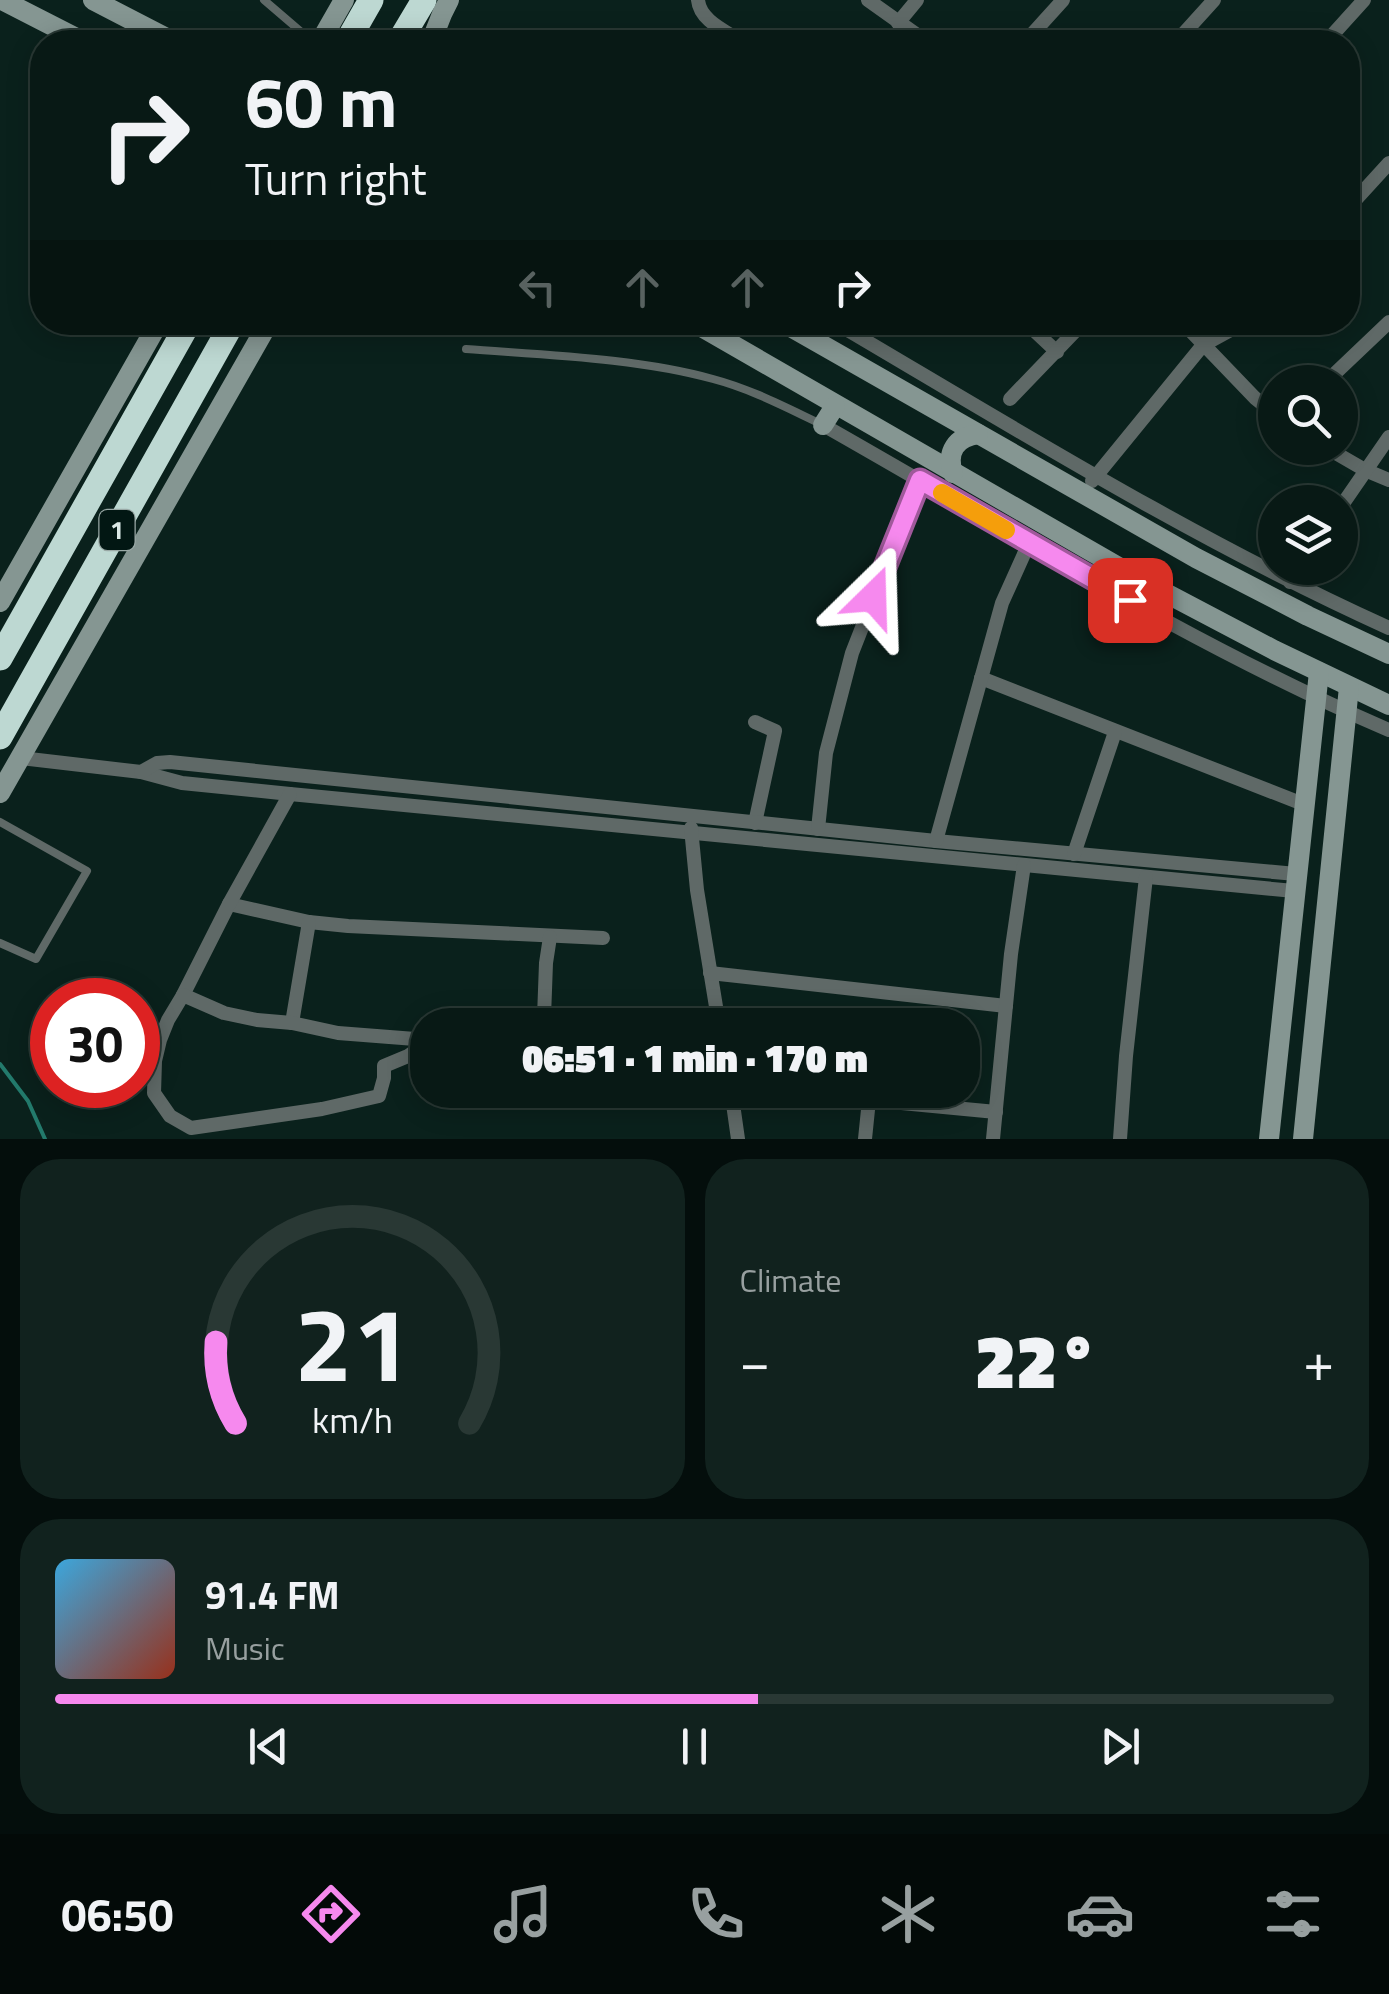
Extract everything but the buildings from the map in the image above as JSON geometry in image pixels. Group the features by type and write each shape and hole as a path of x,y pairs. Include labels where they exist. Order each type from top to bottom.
{"highway":[{"path":"354,30 371,0"},
{"path":"407,30 420,6"},
{"name":"1","path":"0,658 176,335"},
{"name":"1","path":"0,737 226,335"}],"main road":[{"path":"2,0 43,9 69,30"},
{"path":"94,0 151,30"},
{"path":"325,30 344,0"},
{"path":"436,30 449,0"},
{"path":"412,30 420,6"},
{"path":"0,602 152,335"},
{"path":"0,793 262,335"},
{"path":"715,335 1184,604 1389,705"},
{"path":"805,335 1245,584 1389,654"},
{"path":"823,424 835,406"},
{"path":"953,473 950,455 954,446 969,435 978,434"},
{"path":"1270,1139 1318,672"},
{"path":"1303,1139 1349,687"},
{"path":"1274,1089 1308,1092"}],"street":[{"path":"698,0 699,10 724,30"},
{"path":"868,0 909,30"},
{"path":"898,23 917,0"},
{"path":"1041,30 1063,0"},
{"path":"1187,30 1214,0"},
{"path":"1337,30 1364,0"},
{"path":"1360,195 1389,163"},
{"path":"1344,365 1389,322"},
{"path":"856,335 1258,565"},
{"path":"1038,335 1056,352"},
{"path":"1010,399 1072,335"},
{"path":"1194,335 1258,400"},
{"path":"1082,494 1203,345 1221,335"},
{"path":"823,424 1174,624 1389,730"},
{"path":"1355,485 1389,437"},
{"path":"1356,465 1389,480"},
{"path":"818,829 826,753 852,654 920,480"},
{"path":"936,841 1002,604 1028,544"},
{"path":"1296,585 1389,628"},
{"path":"981,678 1303,804"},
{"path":"755,722 775,731 756,823"},
{"path":"1074,854 1116,732"},
{"path":"21,758 290,794 691,824 756,823 1074,854 1295,883"},
{"path":"142,772 157,763 170,762 1024,865 1146,877 1295,883"},
{"path":"290,794 168,1020 160,1040 154,1093 170,1116 190,1128 322,1109 379,1096 384,1066 410,1054"},
{"path":"691,824 716,1008"},
{"path":"993,1139 1024,865"},
{"path":"1120,1139 1146,877"},
{"path":"230,904 308,922 603,938"},
{"path":"292,1023 308,922"},
{"path":"544,1008 550,937"},
{"path":"710,973 1006,1006"},
{"path":"183,994 224,1013 257,1020 410,1039"},
{"path":"734,1108 738,1139"},
{"path":"865,1139 869,1108"},
{"path":"954,1108 996,1112"}],"lane":[{"path":"264,0 302,30"},
{"path":"466,349 628,364 698,375 752,391 823,424"},
{"path":"0,822 88,871 36,959 0,943"}],"waterway":[{"path":"0,1064 28,1101 45,1139"}],"slow traffic":[{"path":"942,493 1006,530"}],"route":[{"path":"873,597 920,480 1130,600"}]}
